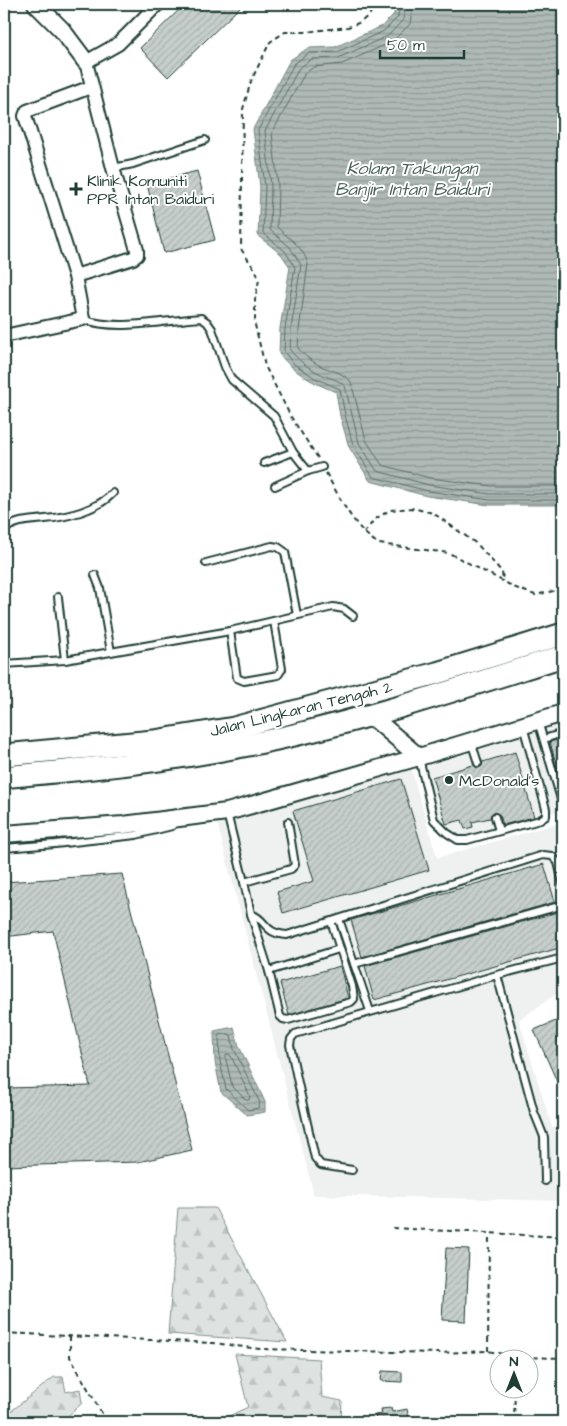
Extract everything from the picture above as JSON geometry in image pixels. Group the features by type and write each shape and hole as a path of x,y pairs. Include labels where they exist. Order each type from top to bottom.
{"highway":[{"name":"Jalan Lingkaran Tengah 2","path":"10,752 154,741 234,728 437,673 563,634"},
{"name":"Jalan Lingkaran Tengah 2","path":"4,777 158,761 244,746 370,716 563,656"}],"street":[{"path":"86,62 118,44 158,4"},
{"path":"41,5 86,62 91,87 137,250 137,255 133,258 75,276"},
{"path":"4,336 83,319 75,276 25,116 27,111 91,87"},
{"path":"4,834 123,825 226,812 419,757 563,713"},
{"path":"370,716 419,757"}],"lane":[{"path":"113,168 133,164 205,140"},
{"path":"83,319 95,324 125,325 201,318 207,322 212,329 232,380 274,416 292,452 308,471"},
{"path":"264,463 292,452"},
{"path":"275,486 322,466"},
{"path":"4,522 66,516 107,500 113,493"},
{"path":"4,530 15,522"},
{"path":"206,563 272,546 282,548 285,552 297,615"},
{"path":"95,575 100,588 111,652"},
{"path":"58,597 65,660"},
{"path":"4,664 65,660 230,631 338,607 353,616"},
{"path":"230,631 238,678 240,680 244,681 278,675 282,669 274,621"},
{"path":"530,723 544,739 563,806"},
{"path":"419,757 434,820 447,833 458,840 467,840 540,820 546,816 546,809 530,723"},
{"path":"544,739 563,733"},
{"path":"471,740 478,763"},
{"path":"4,848 63,844 136,835 226,812 250,914 269,971 282,1019 288,1020 351,1002 355,996 339,949 332,921"},
{"path":"495,816 499,831"},
{"path":"244,882 291,868 295,865 288,822"},
{"path":"250,914 257,916 268,930 276,934 287,935 543,855 552,856 558,862 563,883"},
{"path":"354,964 563,905"},
{"path":"340,919 370,1012"},
{"path":"269,971 339,949"},
{"path":"352,1170 321,1165 316,1158 290,1045 295,1034 497,975 563,958"},
{"path":"497,975 534,1112 544,1137 545,1181"}],"path":[{"path":"374,4 370,14 361,22 348,27 305,32 285,32 270,42 251,81 244,109 241,249 257,273 259,280 255,299 255,326 265,366 290,416 364,533 379,544 449,553 516,588 535,595 563,589"},
{"path":"364,533 375,519 390,510 412,508 433,513 477,544 502,572 503,581"},
{"path":"393,1228 563,1237"},
{"path":"4,1333 213,1343 260,1348 439,1353 488,1351 489,1233"},
{"path":"70,1336 70,1357 105,1422"},
{"path":"540,1358 563,1358"},
{"path":"514,1422 515,1398"}],"shaded area":[{"path":"563,724 563,810 467,837 459,837 449,831 437,818 424,767"},
{"path":"411,768 437,858 556,824 563,850 563,989 519,1020 552,1127 563,1124 563,1201 314,1195 217,823"}],"green space":[{"path":"178,1208 215,1208 287,1342 168,1334"},
{"path":"235,1354 319,1359 322,1397 342,1401 341,1421 216,1422 248,1407"},
{"path":"54,1377 63,1377 66,1392 80,1389 82,1403 68,1416 67,1422 4,1422 4,1413 10,1412"}],"water":[{"name":"Kolam Takungan Banjir Intan Baiduri","path":"395,4 563,4 563,505 489,505 427,496 370,481 349,447 340,416 336,392 304,377 279,354 280,328 290,267 281,254 258,236 260,187 253,129 290,60 308,48 335,47 382,26 394,14"},
{"path":"234,1027 239,1046 265,1102 265,1112 247,1115 221,1092 215,1062 214,1031"}],"building":[{"path":"185,4 243,4 168,77 140,48"},
{"path":"197,171 215,240 164,253 147,184"},
{"path":"563,738 563,782 561,782 550,742"},
{"path":"515,752 534,817 503,825 500,815 494,812 490,818 472,822 473,827 465,829 462,820 446,824 432,777 473,765 479,768 483,762"},
{"path":"401,779 429,870 283,913 277,892 314,881 293,811"},
{"path":"544,864 555,902 362,957 351,920"},
{"path":"122,874 192,1150 138,1162 4,1166 4,1088 90,1086 53,931 4,937 4,882"},
{"path":"558,912 563,929 563,947 374,1000 365,966"},
{"path":"340,966 348,998 289,1015 280,983"},
{"path":"563,1018 563,1095 534,1030"},
{"path":"446,1248 469,1249 466,1321 442,1320"},
{"path":"382,1371 402,1372 402,1382 381,1381"},
{"path":"391,1408 392,1412 407,1409 409,1419 376,1421 375,1415 382,1414 381,1409"}],"place":[{"name":"Klinik Komuniti PPR Intan Baiduri","path":"76,189"},
{"name":"McDonald's","path":"449,780"}]}
